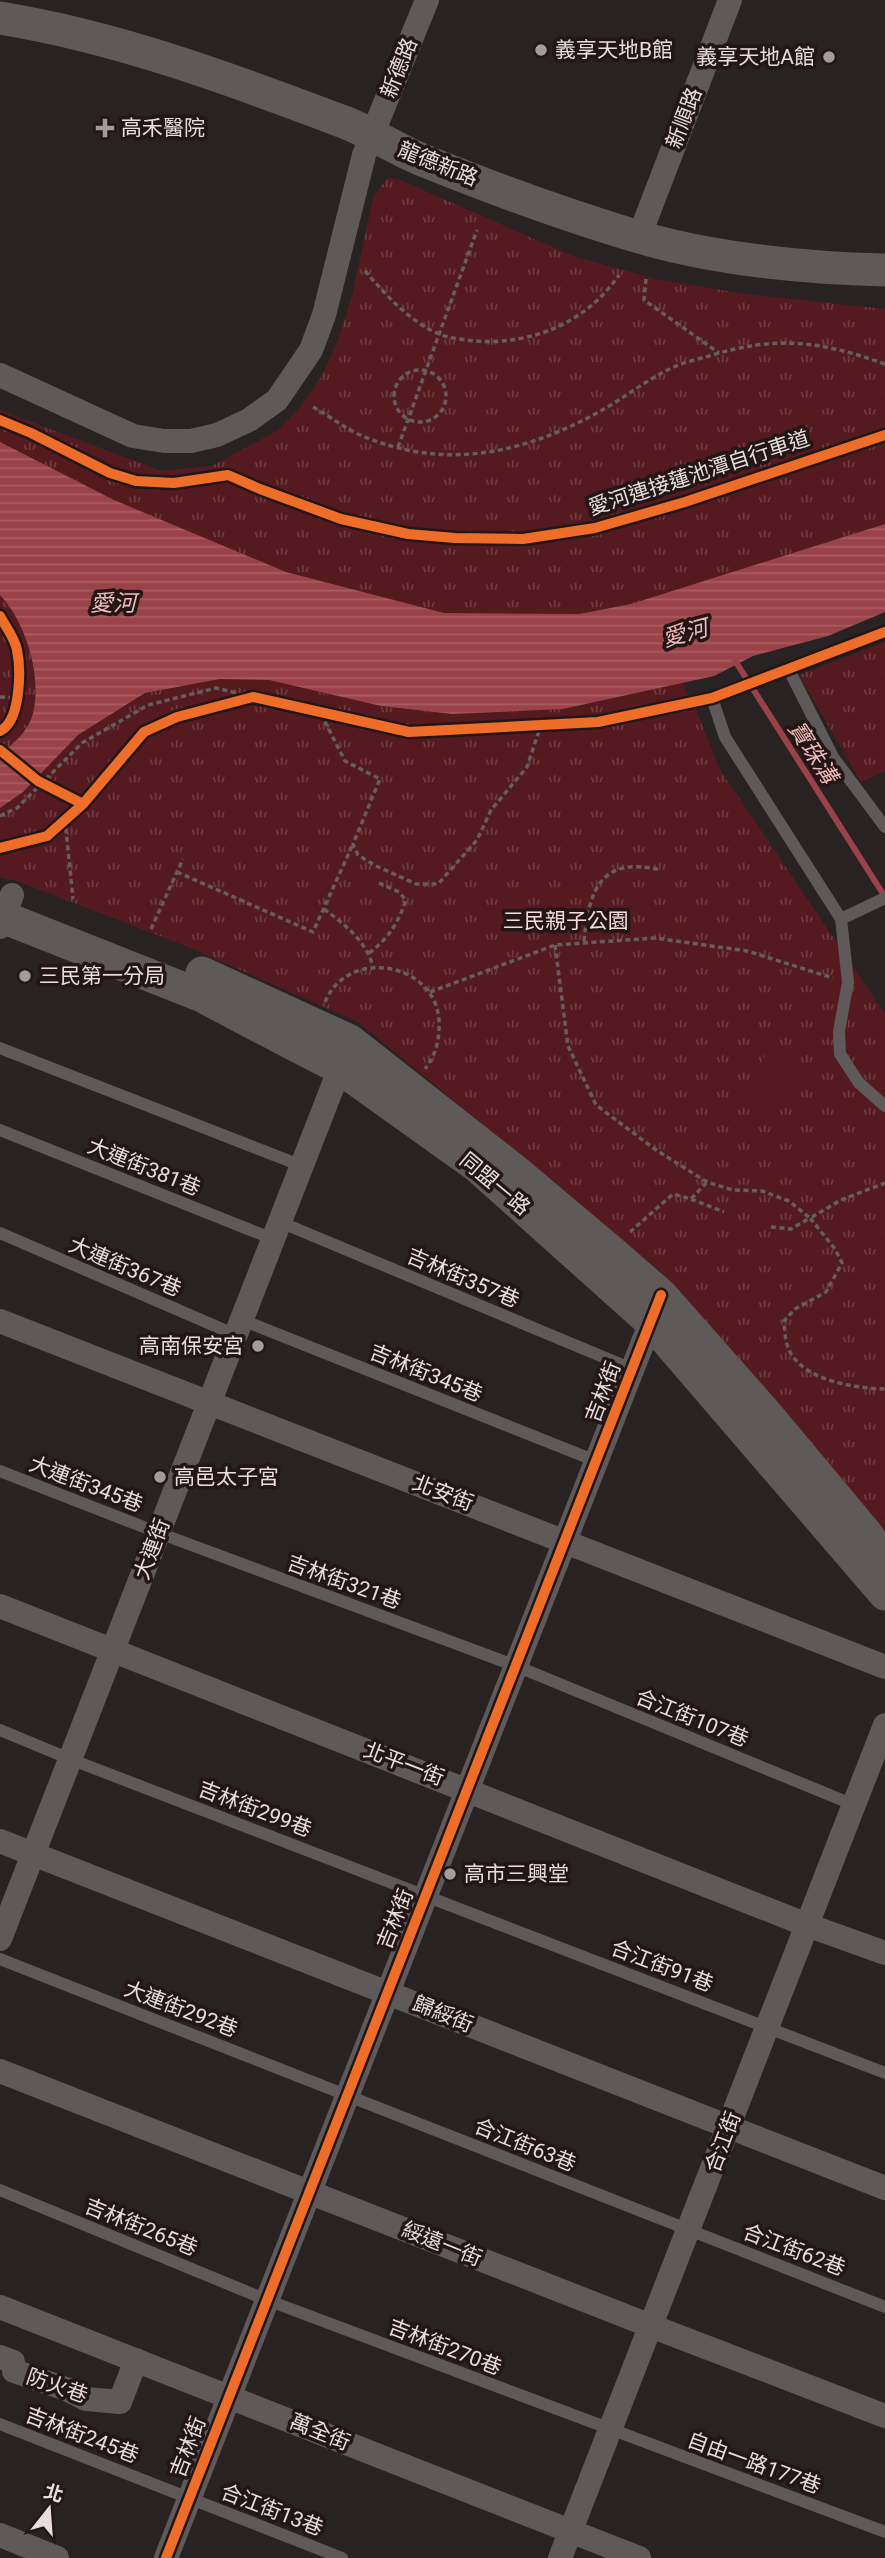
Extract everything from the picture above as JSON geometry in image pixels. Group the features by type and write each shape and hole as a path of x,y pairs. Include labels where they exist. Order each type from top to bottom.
{"street":[{"name":"新德路","path":"0,375 133,436 164,441 191,441 217,435 249,420 277,400 311,350 324,315 364,155 427,0"},
{"name":"新順路","path":"639,237 730,0"},
{"name":"龍德新路","path":"0,18 116,45 192,67 346,123 419,159 639,237 679,247 752,258 850,270 885,270"},
{"name":"同盟一路","path":"3,909 210,976 345,1055 519,1174 768,1416 885,1559"},
{"name":"大連街","path":"0,1940 345,1055"},
{"name":"同盟一路","path":"656,1308 885,1594"},
{"name":"吉林街","path":"166,2558 656,1308"},
{"name":"北安街","path":"0,1321 885,1667"},
{"name":"北平一街","path":"0,1606 885,1954"},
{"name":"合江街","path":"560,2558 885,1725"},
{"name":"歸綏街","path":"0,1841 885,2188"},
{"name":"綏遠一街","path":"0,2071 885,2416"},
{"name":"萬全街","path":"0,2307 639,2558"},
{"name":"防火巷","path":"0,2357 13,2362 14,2371 54,2384 86,2399 120,2402 136,2360"},
{"path":"0,2536 57,2558"}],"lane":[{"path":"789,670 833,757 885,827"},
{"path":"712,698 725,737 841,919 848,982 839,1031 840,1054 859,1083 885,1106"},
{"path":"841,919 885,898"},
{"path":"0,1048 302,1166"},
{"name":"大連街381巷","path":"0,1130 276,1230"},
{"name":"吉林街357巷","path":"276,1230 632,1369"},
{"name":"大連街367巷","path":"0,1233 239,1328"},
{"name":"吉林街345巷","path":"239,1328 596,1461"},
{"name":"大連街345巷","path":"0,1471 159,1533"},
{"name":"吉林街321巷","path":"159,1533 516,1666"},
{"name":"合江街107巷","path":"516,1666 854,1805"},
{"name":"吉林街299巷","path":"0,1730 426,1895"},
{"name":"合江街91巷","path":"426,1895 885,2073"},
{"name":"大連街292巷","path":"0,1959 347,2095"},
{"name":"合江街63巷","path":"347,2095 688,2230"},
{"name":"吉林街265巷","path":"0,2190 267,2300"},
{"name":"合江街62巷","path":"688,2230 885,2306"},
{"name":"吉林街270巷","path":"267,2300 610,2431"},
{"name":"吉林街245巷","path":"0,2424 189,2498"},
{"name":"自由一路177巷","path":"610,2431 885,2532"},
{"name":"合江街13巷","path":"189,2498 342,2558"}],"path":[{"path":"398,447 477,230"},
{"path":"365,271 393,302 439,334 500,343 533,337 562,327 606,293 619,275"},
{"path":"646,279 645,300 719,353"},
{"path":"313,407 358,434 407,450 480,455 523,446 560,432 598,413 674,366 748,345 798,342 852,352 885,364"},
{"path":"426,370 435,373 446,387 445,405 434,418 426,422 408,419 401,414 394,399 397,383 409,371 426,370"},
{"path":"0,616 17,648 19,698 5,729 0,731"},
{"path":"0,816 17,808 82,743 148,705 216,688 266,701"},
{"path":"0,697 19,698"},
{"path":"228,704 253,697"},
{"path":"317,713 334,717"},
{"path":"177,872 313,932 380,779 345,761 317,713"},
{"path":"353,844 358,855 376,866 416,884 438,884 477,840 491,810 527,767 547,725 528,726"},
{"path":"0,750 38,781 83,804"},
{"path":"74,899 60,824 91,795"},
{"path":"151,929 183,859"},
{"path":"584,941 587,910 599,883 621,867 639,865 661,870"},
{"path":"369,953 385,942 398,924 406,900 399,892 379,883"},
{"path":"324,909 349,929 369,953 373,967"},
{"path":"430,992 555,945 655,938 747,951 848,982"},
{"path":"555,945 568,1046 596,1105 656,1150 707,1182 733,1190 761,1191 789,1201 810,1218 835,1249 842,1263 826,1292 795,1308 784,1321 785,1340 794,1358 821,1378 862,1389 885,1389"},
{"path":"324,1004 341,981 373,967 404,973 420,981 430,992 440,1020 439,1037 430,1062 422,1072"},
{"path":"691,1199 707,1182"},
{"path":"771,1227 792,1229 841,1200 885,1183"},
{"path":"626,1235 673,1194 724,1212"}],"green space":[{"path":"387,178 398,179 575,257 656,279 745,294 885,309 885,524 631,604 579,614 444,613 286,572 114,500 0,442 0,410 161,471 212,466 277,431 302,405 321,377 337,343 352,296 373,198"},
{"path":"0,595 17,620 30,650 35,697 28,725 16,741 0,754"},
{"path":"885,642 885,771 861,782 799,675"},
{"name":"三民親子公園","path":"220,679 269,680 381,706 452,714 563,709 682,683 693,702 720,770 885,1014 885,1547 660,1271 358,1022 191,948 17,881 0,877 0,808 23,792 78,735 145,693"},
{"path":"771,1046 806,1067 775,1119 740,1099"}],"water":[{"name":"愛河","path":"0,442 114,500 286,572 444,613 579,614 631,604 885,524 885,612 828,636 753,656 714,676 563,709 452,714 381,706 269,680 220,679 145,693 78,735 23,792 0,808 0,754 16,741 28,725 33,713 35,682 30,650 24,635 0,595"}],"waterway":[{"name":"寶珠溝","path":"734,659 885,897"}],"cycle path":[{"name":"愛河連接蓮池潭自行車道","path":"0,420 110,473 136,481 174,483 228,475 341,519 408,534 455,538 523,539 595,528 685,502 885,435"},
{"path":"0,616 16,646 19,670 16,706 7,725 0,731"},
{"path":"0,848 47,836 83,804 144,732 177,717 253,697 409,732 598,722 712,698 885,632"},
{"path":"0,750 38,781 83,804"},
{"path":"166,2558 661,1295"}],"place":[{"name":"義享天地B館","path":"541,50"},
{"name":"義享天地A館","path":"829,57"},
{"name":"高禾醫院","path":"105,128"},
{"name":"三民第一分局","path":"25,976"},
{"name":"高南保安宮","path":"258,1346"},
{"name":"高邑太子宮","path":"160,1477"},
{"name":"高市三興堂","path":"450,1874"}]}
